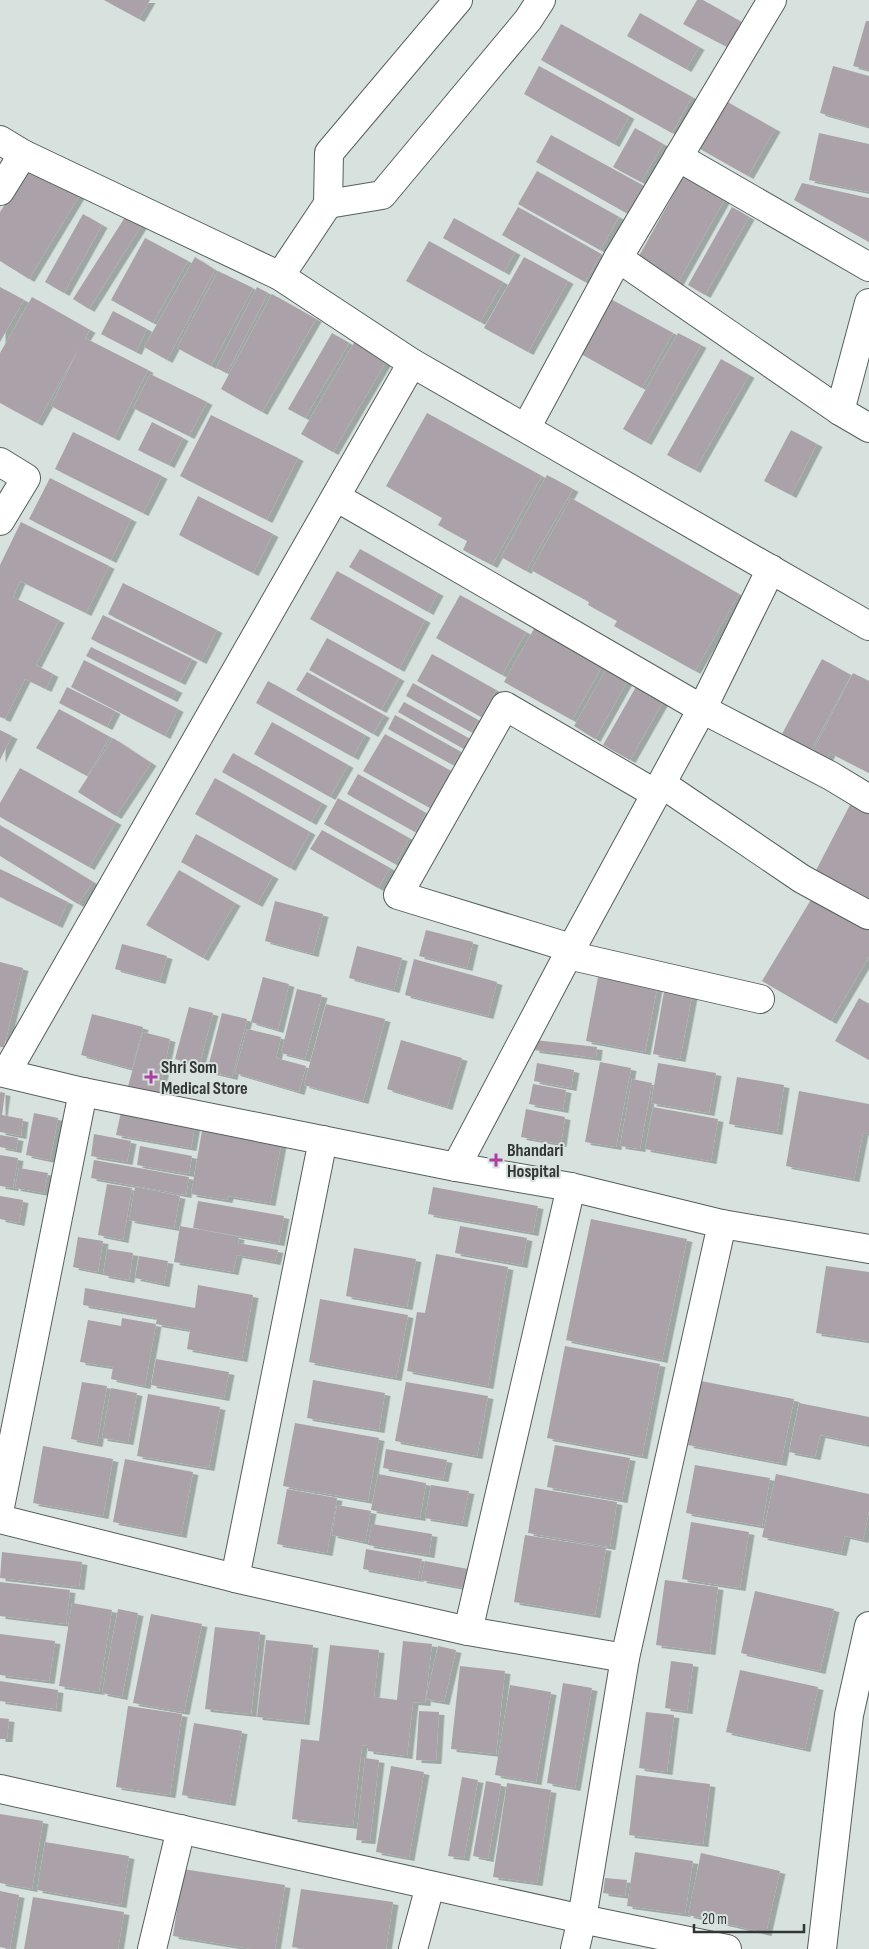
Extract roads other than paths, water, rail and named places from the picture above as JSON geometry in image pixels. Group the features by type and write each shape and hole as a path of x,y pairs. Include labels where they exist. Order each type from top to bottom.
{"street":[{"path":"280,276 328,204 329,153 458,0"},
{"path":"328,204 382,194 528,20 541,0"},
{"path":"526,428 618,258 772,0"},
{"path":"0,140 23,154 280,276 412,362 869,626"},
{"path":"0,192 23,154"},
{"path":"678,158 869,267"},
{"path":"618,258 840,411 869,428"},
{"path":"840,411 869,303"},
{"path":"412,362 3,1073 83,1092 456,1167 571,1187 722,1224 868,1248"},
{"path":"0,462 26,478 0,520"},
{"path":"336,497 702,709 831,776 869,799"},
{"path":"456,1167 569,952 702,709 771,569"},
{"path":"760,999 569,952 398,894 505,706 659,789 802,879 868,915"},
{"path":"0,1507 83,1092"},
{"path":"235,1578 323,1140"},
{"path":"468,1631 571,1187"},
{"path":"575,1949 582,1919 626,1658 722,1224"},
{"path":"0,1519 235,1578 468,1631 626,1658"},
{"path":"822,1949 849,1715 869,1626"},
{"path":"0,1789 430,1886 727,1949"},
{"path":"152,1949 181,1829"},
{"path":"414,1949 430,1886"}],"place":[{"name":"Shri Som Medical Store","path":"151,1077"},
{"name":"Bhandari Hospital","path":"496,1160"}]}
